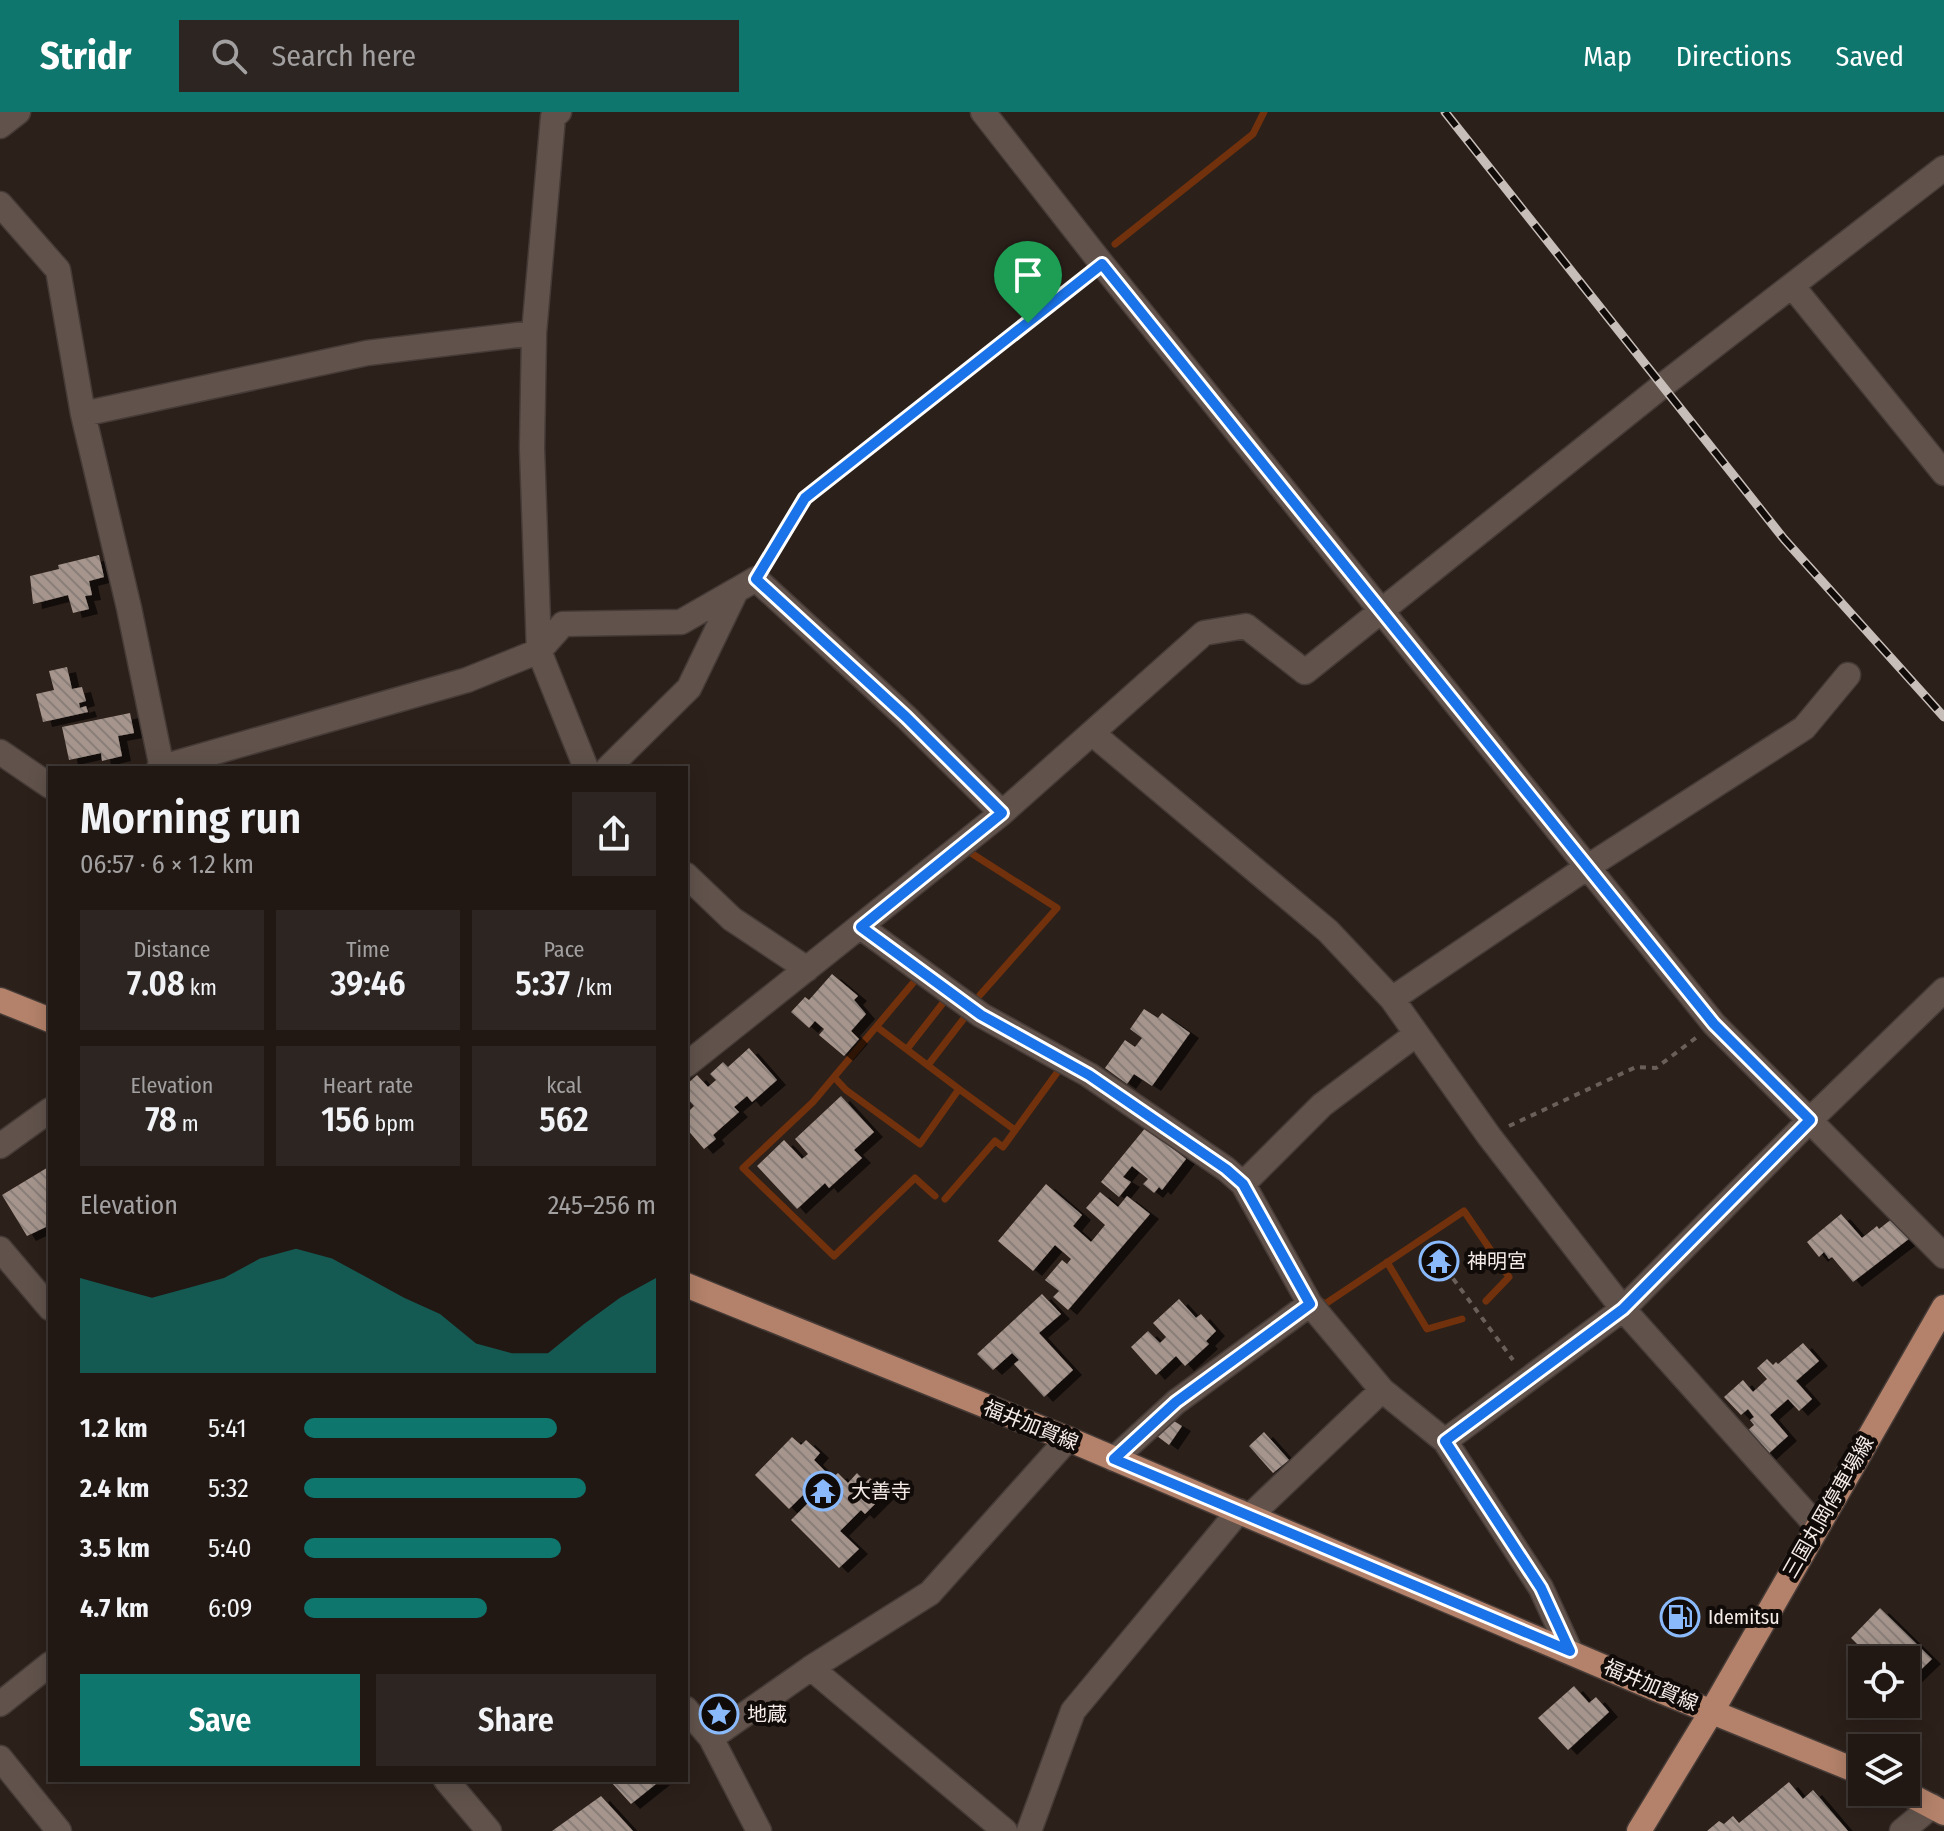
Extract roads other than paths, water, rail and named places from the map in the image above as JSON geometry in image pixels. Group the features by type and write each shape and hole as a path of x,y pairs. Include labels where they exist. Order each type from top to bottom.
{"main road":[{"path":"0,1000 48,1019"},
{"name":"福井加賀線","path":"688,1286 1068,1439 1848,1767"},
{"name":"三国丸岡停車場線","path":"1639,1831 1712,1711 1944,1307"},
{"path":"1920,1800 1938,1810"}],"street":[{"path":"0,126 18,112"},
{"path":"559,112 553,117 534,333 532,448 539,651 585,766"},
{"path":"983,112 1714,1024 1944,1256"},
{"path":"688,1063 1002,813 1204,633 1246,626 1305,672 1662,386 1944,168"},
{"path":"0,204 58,270 83,414 129,608 161,766"},
{"path":"1793,287 1944,473"},
{"path":"83,414 367,353 534,333"},
{"path":"168,766 467,680 539,651 563,624 681,622 756,579 906,717 1002,813"},
{"path":"610,766 689,688 735,593"},
{"path":"1392,999 1589,866 1804,728 1848,675"},
{"path":"1093,734 1328,931 1392,999 1489,1136 1623,1309 1817,1526"},
{"path":"0,752 48,785"},
{"path":"688,877 732,919 807,969"},
{"path":"861,927 981,1015 1089,1075 1226,1169 1243,1184 1310,1304 1382,1390 1445,1441 1541,1588 1570,1651"},
{"path":"1445,1441 1623,1309 1944,990"},
{"path":"1243,1184 1322,1105 1415,1035"},
{"path":"0,1146 48,1111"},
{"path":"0,1249 48,1306"},
{"path":"1114,1459 1176,1402 1310,1304"},
{"path":"1029,1831 1073,1711 1244,1514 1382,1390"},
{"path":"711,1738 811,1668 930,1593 1068,1439"},
{"path":"0,1704 48,1666"},
{"path":"811,1668 1005,1831"},
{"path":"688,1711 711,1738 759,1831"},
{"path":"0,1758 59,1831"},
{"path":"448,1782 489,1831"},
{"path":"1902,1831 1938,1810"}],"waterway":[{"path":"1115,244 1253,134 1264,112"},
{"path":"971,853 1057,908 980,995"},
{"path":"913,983 813,1102 743,1168 834,1256 915,1178 935,1196"},
{"path":"907,1049 943,1003"},
{"path":"928,1065 965,1017"},
{"path":"834,1077 846,1090 920,1144 959,1089 877,1027"},
{"path":"945,1199 995,1141 1003,1147 1059,1070"},
{"path":"959,1089 1015,1130"},
{"path":"1318,1299 1325,1304 1464,1211 1509,1277 1486,1301"},
{"path":"1387,1262 1427,1329 1462,1319"}],"railway":[{"path":"1445,112 1784,539 1944,717"}],"place":[{"name":"神明宮","path":"1439,1261"},
{"name":"大善寺","path":"823,1491"},
{"name":"Idemitsu","path":"1680,1617"},
{"name":"地蔵","path":"719,1714"}]}
